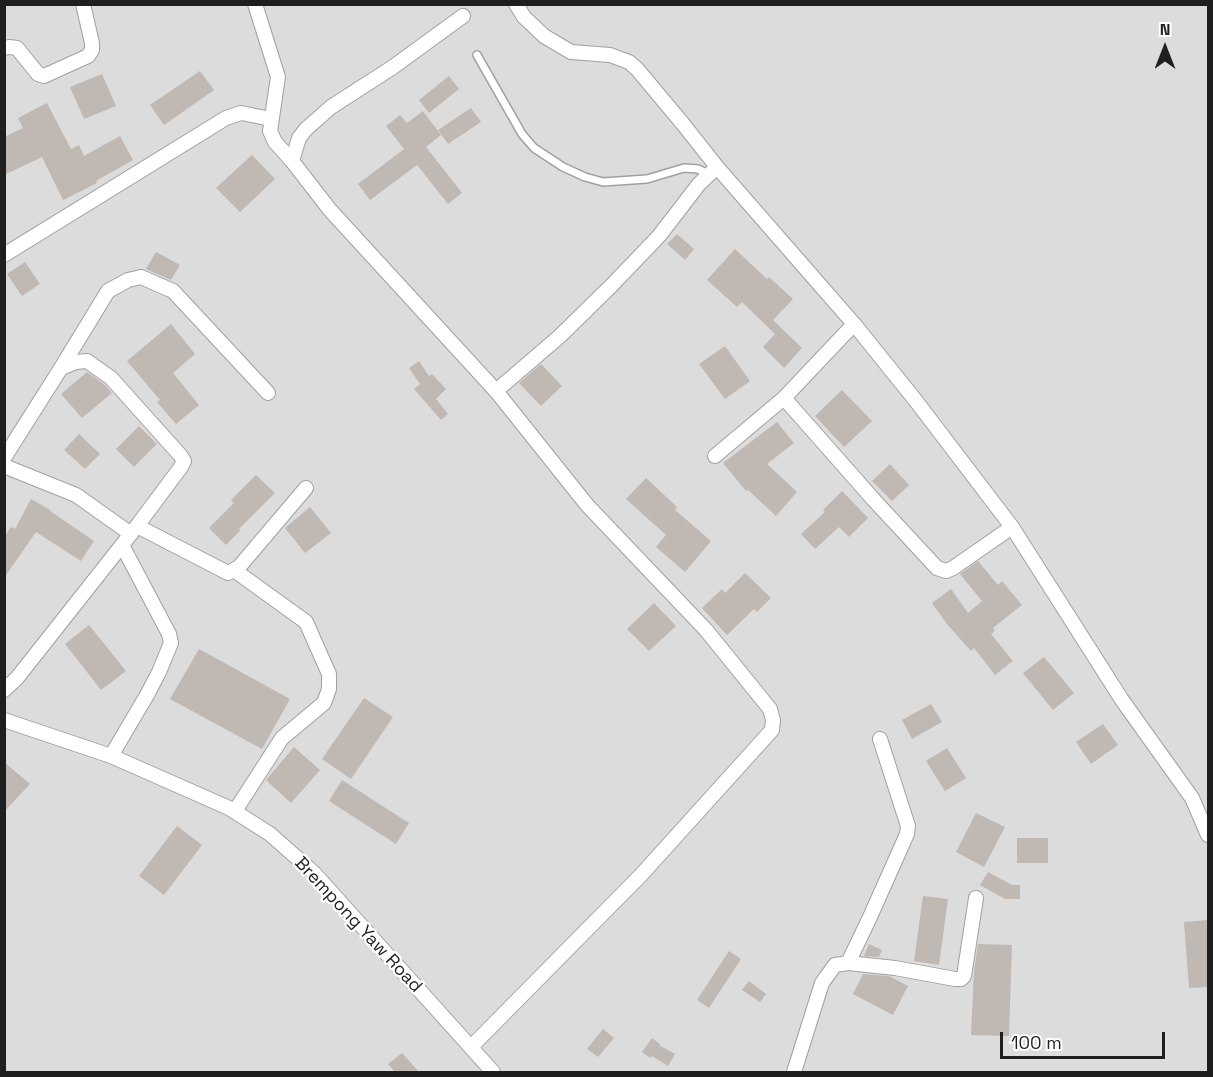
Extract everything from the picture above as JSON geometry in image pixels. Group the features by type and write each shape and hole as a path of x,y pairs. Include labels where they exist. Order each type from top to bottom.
{"street":[{"path":"4,48 17,48 38,74 44,76 87,56 92,50 92,43 83,4"},
{"path":"255,4 278,77 270,131 275,142 330,210 496,392 587,505 706,630 770,709 773,720 772,730 641,875 471,1047"},
{"path":"516,4 524,17 544,36 572,52 610,55 629,62 637,69 677,117 712,170 854,324 1012,527 1122,700 1192,798 1209,835"},
{"path":"292,161 299,138 322,114 423,46 463,16"},
{"path":"4,255 226,118 241,113 271,119"},
{"path":"496,392 560,336 612,285 659,236 712,170"},
{"path":"4,458 108,291 128,280 141,277 173,291 268,393"},
{"path":"715,456 784,398 854,324"},
{"path":"4,690 17,678 130,535 184,461 111,378 87,361 76,362 61,368"},
{"path":"784,398 937,568 946,571 953,568 1012,527"},
{"path":"4,466 76,495 130,535 228,573 239,567 306,488"},
{"path":"111,756 159,672 171,643 130,535"},
{"path":"234,570 306,622 329,674 329,689 324,703 282,738 235,811"},
{"name":"Brempong Yaw Road","path":"4,720 111,756 235,811 270,834 314,873 493,1072"},
{"path":"848,963 907,834 908,826 880,739"},
{"path":"794,1072 822,983 835,965 848,963 895,968 961,979 964,976 976,898"}],"lane":[{"path":"477,55 522,134 534,148 563,167 603,182 647,179 684,168 712,170"}],"shaded area":[{"path":"5,5 1208,5 1208,1072 5,1072"}],"building":[{"path":"200,71 214,90 164,125 150,105"},
{"path":"102,74 116,106 84,119 70,87"},
{"path":"449,76 459,89 429,113 419,100"},
{"path":"47,103 71,149 79,145 84,156 120,136 133,160 96,181 97,183 63,200 42,157 4,175 4,137 23,128 18,118"},
{"path":"471,108 481,122 448,144 438,130"},
{"path":"423,111 441,135 426,147 462,193 448,204 417,165 370,200 358,184 404,149 386,126 400,115 407,123"},
{"path":"252,155 275,179 240,212 216,188"},
{"path":"677,234 694,249 685,260 667,244"},
{"path":"735,249 767,279 769,277 793,299 773,320 802,348 784,368 763,347 775,334 742,302 737,307 707,280"},
{"path":"156,252 180,265 171,280 146,269"},
{"path":"25,262 40,284 22,296 7,274"},
{"path":"171,324 195,354 173,373 199,405 176,424 157,402 160,400 127,361"},
{"path":"725,346 750,381 725,399 699,364"},
{"path":"419,361 429,376 432,374 446,389 436,399 448,414 441,420 414,389 420,384 409,368"},
{"path":"541,364 562,386 541,406 519,383"},
{"path":"87,372 112,393 82,418 61,394"},
{"path":"842,390 872,421 844,447 815,416"},
{"path":"777,422 794,443 767,464 797,492 776,516 748,490 746,491 723,463"},
{"path":"139,426 157,444 134,467 116,449"},
{"path":"79,434 100,454 85,469 64,450"},
{"path":"890,464 909,485 892,501 872,481"},
{"path":"256,475 275,493 226,545 209,528 234,503 231,500"},
{"path":"646,478 677,507 675,510 711,541 685,572 656,547 666,535 626,499"},
{"path":"842,491 868,518 849,537 839,527 815,549 801,534 825,512 823,510"},
{"path":"31,499 94,541 81,561 36,532 4,578 4,537 11,527 15,529"},
{"path":"310,507 331,533 305,553 285,528"},
{"path":"978,561 998,585 1002,581 1022,605 993,628 995,631 991,634 1013,661 995,675 974,648 971,651 947,624 932,603 951,589 968,613 982,601 960,574"},
{"path":"745,573 771,598 757,612 754,609 727,635 702,608 722,589 725,593"},
{"path":"654,603 676,626 649,651 627,629"},
{"path":"89,625 126,671 101,690 65,644"},
{"path":"199,649 290,699 262,749 170,699"},
{"path":"1044,657 1074,693 1053,710 1023,673"},
{"path":"364,698 393,717 351,779 322,759"},
{"path":"931,704 942,722 912,739 902,720"},
{"path":"1103,724 1118,745 1091,764 1076,742"},
{"path":"294,747 320,770 291,803 266,780"},
{"path":"947,748 966,778 945,791 926,761"},
{"path":"4,762 30,784 4,812"},
{"path":"342,780 409,823 396,844 329,801"},
{"path":"976,813 1005,827 984,867 956,852"},
{"path":"177,826 202,845 164,895 139,876"},
{"path":"1017,838 1048,838 1048,863 1017,863"},
{"path":"988,872 1012,885 1020,885 1020,899 1005,899 980,885"},
{"path":"923,896 948,899 939,965 914,961"},
{"path":"1209,920 1209,987 1189,988 1184,922"},
{"path":"869,944 882,950 879,957 864,956"},
{"path":"978,944 1012,945 1009,1036 971,1035 974,971"},
{"path":"729,951 741,959 709,1008 697,1000"},
{"path":"863,974 889,976 908,986 893,1015 853,994"},
{"path":"749,981 766,994 760,1002 742,990"},
{"path":"603,1029 614,1038 598,1057 587,1049"},
{"path":"652,1038 675,1054 668,1066 642,1052"},
{"path":"402,1053 419,1072 395,1072 388,1064"}]}
